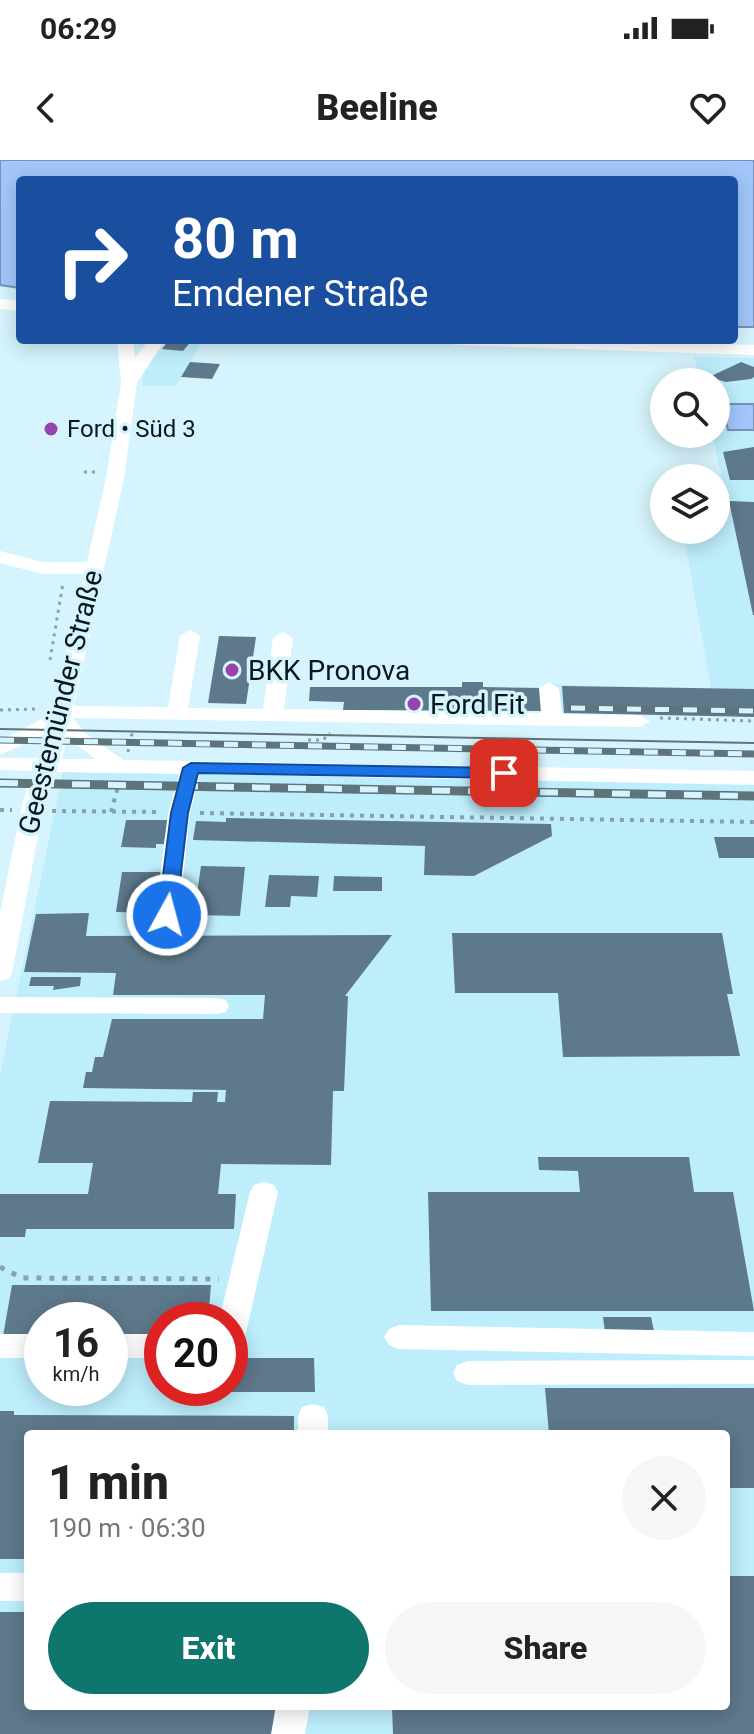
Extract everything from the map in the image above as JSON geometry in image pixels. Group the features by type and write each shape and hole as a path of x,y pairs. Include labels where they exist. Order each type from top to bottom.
{"street":[{"name":"Geestemünder Straße","path":"0,973 32,810 39,784 50,765 112,494 129,383 125,344"},
{"name":"Geestemünder Straße","path":"129,383 154,344"},
{"path":"575,344 754,350"},
{"path":"89,494 112,494"},
{"path":"0,557 91,577"},
{"path":"0,568 63,584 91,577"},
{"path":"177,714 190,636"},
{"path":"273,715 283,638"},
{"path":"549,688 552,720"},
{"path":"62,714 78,737 118,766"},
{"path":"0,749 62,714 640,721"},
{"path":"0,764 754,778"},
{"path":"167,915 179,813 191,768"},
{"path":"0,1005 217,1006"},
{"path":"239,1302 264,1192"},
{"path":"399,1337 754,1344"},
{"path":"0,1346 24,1346"},
{"path":"468,1373 754,1372"},
{"path":"0,1587 24,1587"},
{"path":"288,1734 292,1710"}],"path":[{"path":"0,710 39,709"},
{"path":"131,736 140,736"},
{"path":"308,740 323,740"},
{"path":"111,812 754,822"},
{"path":"0,1267 22,1278 245,1279"}],"shaded area":[{"path":"165,344 201,344 176,386 142,386 144,368"},
{"path":"694,357 754,358 754,716 548,713 546,682 562,685 711,688 685,544 730,544 730,464 719,464 715,448 730,448 730,368 697,368"},
{"path":"63,772 754,779 754,1734 0,1734 0,1075"}],"water":[{"path":"0,160 754,160 754,327 738,327 738,176 16,176 16,287 0,285"},
{"path":"730,404 754,404 754,430 730,430"}],"building":[{"path":"166,344 189,344 183,351 162,349"},
{"path":"190,362 220,364 212,379 181,377"},
{"path":"741,362 754,367 754,377 730,382 728,368"},
{"path":"754,447 754,480 730,480 730,464 726,464 723,452"},
{"path":"730,501 754,502 753,615 730,506"},
{"name":"BKK Pronova","path":"219,636 256,637 246,704 208,703"},
{"path":"462,682 483,682 483,687 543,688 544,711 343,710 344,702 309,701 310,687 462,687"},
{"path":"562,686 754,689 754,717 564,713"},
{"path":"226,818 551,824 552,836 474,876 424,875 425,846 193,840 196,821 226,822"},
{"path":"126,820 168,820 164,844 156,844 156,848 121,847"},
{"path":"714,837 754,837 754,858 719,858"},
{"path":"201,866 245,867 240,916 194,915"},
{"path":"122,872 163,872 157,913 116,912"},
{"path":"269,875 319,876 317,897 291,896 290,907 265,907"},
{"path":"334,876 382,877 382,891 333,891"},
{"path":"89,913 86,936 392,935 345,996 348,996 344,1091 333,1091 331,1165 221,1164 218,1194 236,1194 234,1229 26,1229 25,1237 0,1237 0,1194 88,1194 93,1163 38,1163 50,1101 192,1102 193,1092 218,1092 217,1102 225,1102 226,1090 83,1088 86,1072 92,1072 95,1057 103,1057 112,1019 263,1019 265,995 113,995 116,973 24,972 36,914"},
{"path":"452,933 722,933 733,994 727,994 740,1056 563,1057 558,993 455,993"},
{"path":"31,977 81,977 80,986 53,990 54,986 29,986"},
{"path":"538,1157 689,1157 694,1192 733,1192 754,1311 431,1311 428,1192 580,1192 578,1171 539,1170"},
{"path":"12,1285 211,1285 210,1302 144,1302 144,1336 128,1336 128,1302 24,1302 24,1336 3,1336"},
{"path":"603,1317 651,1317 654,1331 605,1332"},
{"path":"248,1358 314,1358 315,1392 248,1392"},
{"path":"545,1388 754,1388 754,1488 730,1488 730,1430 549,1430"},
{"path":"0,1411 14,1411 14,1415 294,1416 294,1430 24,1430 24,1559 0,1559"},
{"path":"730,1576 754,1576 754,1734 393,1734 392,1710 730,1710"},
{"path":"0,1612 24,1612 24,1710 275,1710 274,1734 0,1734"}],"tram line":[{"path":"0,729 754,743"}],"railway":[{"path":"571,708 754,711"},
{"path":"0,740 754,754"},
{"path":"0,783 754,796"}],"place":[{"name":"Ford • Süd 3","path":"51,429"},
{"name":"BKK Pronova","path":"232,670"},
{"name":"Ford Fit","path":"414,704"}],"route":[{"path":"167,915 179,813 191,768 504,773"}]}
